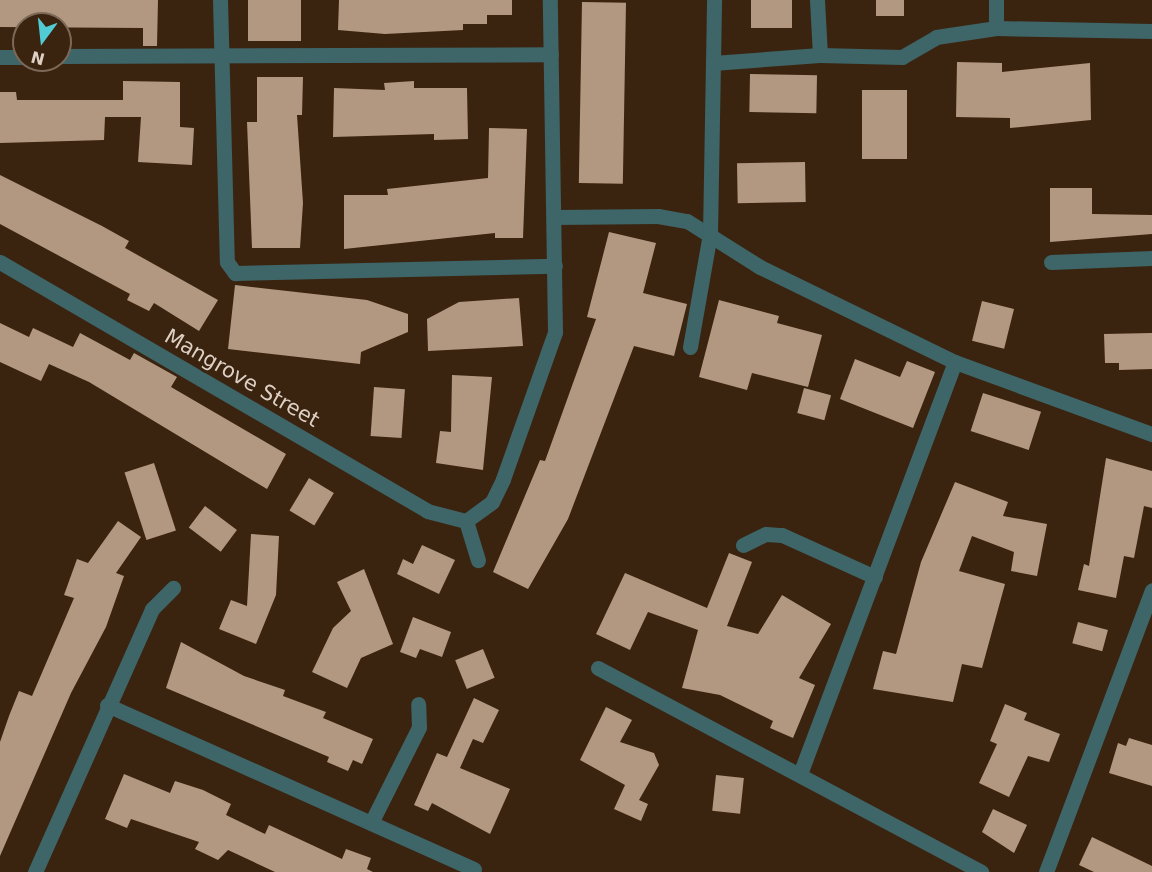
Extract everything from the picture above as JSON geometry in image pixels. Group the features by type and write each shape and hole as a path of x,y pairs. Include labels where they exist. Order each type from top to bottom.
{"street":[{"path":"220,0 219,54 227,262 236,273 555,266"},
{"path":"478,560 466,521 492,502 540,385 555,332 550,0"},
{"path":"690,347 710,234 714,0"},
{"path":"817,0 820,55"},
{"path":"996,0 996,28"},
{"path":"713,63 820,55 902,57 936,37 996,28 1152,31"},
{"path":"72,56 551,54"},
{"path":"555,217 658,216 687,221 760,267 955,362 1152,434"},
{"path":"1051,262 1152,258"},
{"name":"Mangrove Street","path":"0,262 427,511 466,521"},
{"path":"800,774 955,362"},
{"path":"744,545 766,534 782,535 876,577"},
{"path":"35,872 107,705 152,609 173,588"},
{"path":"1046,872 1152,590"},
{"path":"597,668 981,872"},
{"path":"371,823 419,727 418,704"},
{"path":"107,705 474,869"}],"building":[{"path":"0,0 158,0 157,46 143,46 143,28 72,28 72,12 12,12 12,27 0,27"},
{"path":"248,0 301,0 301,41 248,41"},
{"path":"339,0 512,0 512,15 487,15 487,24 463,24 463,30 385,34 338,30"},
{"path":"751,0 792,0 792,28 751,28"},
{"path":"876,0 904,0 904,16 876,16"},
{"path":"582,2 626,3 623,184 579,183"},
{"path":"957,62 1002,63 1002,72 1090,63 1091,120 1010,128 1010,118 956,117"},
{"path":"750,74 817,75 816,113 749,112"},
{"path":"257,77 303,77 302,115 297,115 303,203 300,248 252,248 247,122 257,122"},
{"path":"123,81 180,82 180,127 194,128 192,165 138,162 141,117 105,117 104,140 0,143 0,92 16,92 17,100 123,100"},
{"path":"414,81 414,88 467,88 468,139 434,140 434,134 333,137 334,88 385,90 384,83"},
{"path":"862,90 907,90 907,159 862,159"},
{"path":"489,128 527,129 523,238 495,238 495,233 344,249 344,195 388,195 387,189 488,178"},
{"path":"805,162 806,202 738,203 737,163"},
{"path":"0,175 129,241 125,248 218,300 199,331 154,303 149,311 127,300 130,294 0,224"},
{"path":"1050,188 1092,188 1092,214 1152,215 1152,234 1050,242"},
{"path":"609,232 656,243 643,293 687,304 674,356 634,346 568,519 528,589 493,572 540,460 545,461 596,319 587,317"},
{"path":"235,285 367,300 408,314 408,332 361,352 360,364 228,349"},
{"path":"519,298 523,346 428,351 427,319 459,302"},
{"path":"719,300 779,316 777,323 822,335 808,387 752,373 747,390 699,377"},
{"path":"982,301 1014,309 1004,349 972,341"},
{"path":"0,323 29,337 33,328 73,347 80,333 130,360 134,353 177,377 171,387 286,454 267,489 89,382 49,364 41,381 0,362"},
{"path":"1152,333 1152,369 1119,370 1119,363 1105,363 1104,334"},
{"path":"855,359 900,377 907,361 935,372 913,428 840,399"},
{"path":"452,375 492,377 483,470 436,463 440,431 451,432"},
{"path":"374,387 405,389 402,438 371,436"},
{"path":"804,388 831,395 824,420 797,413"},
{"path":"983,393 1041,412 1029,450 971,431"},
{"path":"1106,458 1152,471 1152,508 1144,506 1134,558 1124,556 1116,598 1078,590 1084,564 1089,566"},
{"path":"154,463 176,531 146,540 125,473"},
{"path":"309,478 334,493 314,526 289,511"},
{"path":"955,482 1008,502 1003,516 1047,524 1037,576 1011,571 1014,552 972,536 959,571 1005,584 982,668 962,664 953,702 873,689 883,651 896,654 921,562"},
{"path":"205,506 237,530 221,552 189,528"},
{"path":"118,521 141,537 116,573 124,576 106,627 71,693 0,856 0,742 9,716 19,691 32,696 74,598 64,595 77,559 88,563"},
{"path":"251,534 279,536 276,595 256,644 219,629 231,600 247,606"},
{"path":"422,545 455,560 439,594 397,574 403,559 413,564"},
{"path":"729,553 752,562 727,626 758,634 782,595 831,624 799,678 815,685 793,738 770,728 773,721 720,695 682,688 698,630 648,612 630,650 596,634 625,573 707,608"},
{"path":"364,569 393,644 361,658 347,688 312,672 333,628 351,611 337,582"},
{"path":"413,617 451,632 442,657 420,649 416,658 400,652"},
{"path":"1078,622 1108,630 1102,651 1072,643"},
{"path":"181,642 244,676 285,690 283,696 326,712 323,718 373,739 362,764 353,760 348,771 327,762 329,757 166,688"},
{"path":"483,649 495,678 467,689 455,660"},
{"path":"474,698 499,710 483,743 473,739 460,768 510,789 490,834 432,803 428,811 414,805 437,753 447,757"},
{"path":"1005,704 1027,713 1024,720 1060,734 1049,762 1028,756 1009,797 979,783 997,744 990,741"},
{"path":"606,707 632,720 620,742 654,753 659,765 639,800 648,804 641,821 614,809 625,785 580,760"},
{"path":"1129,738 1152,745 1152,786 1109,773 1118,743 1126,746"},
{"path":"124,774 170,793 175,781 203,790 231,804 226,815 265,834 269,825 342,859 346,849 371,858 367,869 373,872 275,872 228,850 218,860 195,849 199,842 131,819 127,828 105,819"},
{"path":"716,775 744,778 740,814 712,811"},
{"path":"993,809 1027,825 1014,853 982,832"},
{"path":"1092,837 1152,866 1152,872 1094,872 1079,865"}]}
